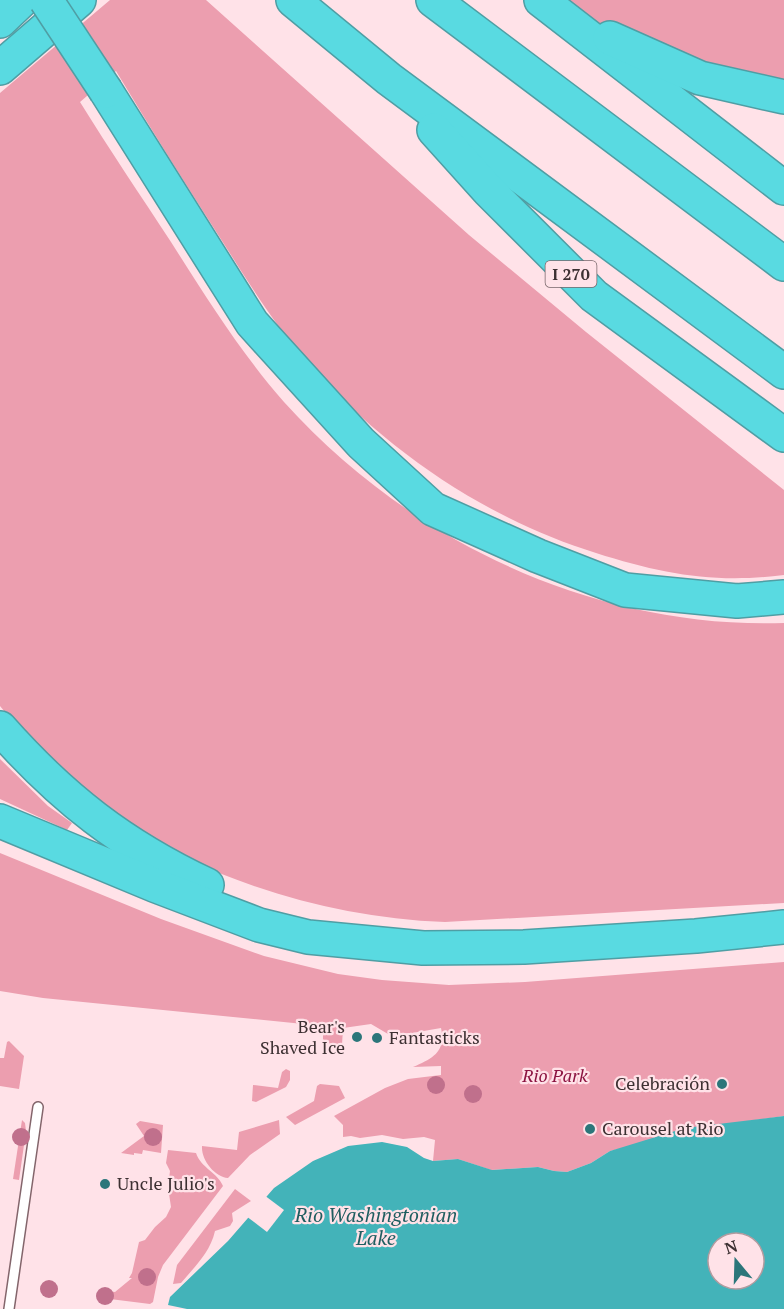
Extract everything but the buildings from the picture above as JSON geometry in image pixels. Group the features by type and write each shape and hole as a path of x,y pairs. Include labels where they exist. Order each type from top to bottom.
{"highway":[{"path":"0,21 22,0"},
{"path":"45,0 106,91 252,323 361,443 433,509 538,556 625,590 737,601 784,597"},
{"path":"0,68 80,0"},
{"name":"I 270","path":"293,0 389,79 784,372"},
{"path":"433,0 784,264"},
{"path":"552,9 700,78 784,97"},
{"path":"552,9 784,188"},
{"name":"I 270","path":"389,79 488,190 594,296 784,435"},
{"path":"0,728 30,761 69,796 103,825 150,856 209,886 362,943"},
{"path":"0,821 154,885 259,925 308,937 423,948 524,947 696,936 784,927"}],"lane":[{"path":"6,1306 38,1107"}],"green space":[{"path":"110,0 206,0 469,235 784,490 784,575 735,578 712,578 666,572 596,553 555,539 477,501 440,478 370,425 338,395 296,349 244,275 116,71 80,102 211,304 253,364 284,402 334,452 389,496 448,535 510,567 576,593 644,611 713,621 784,623 784,903 445,922 358,913 302,900 246,883 189,862 168,851 118,817 75,782 35,745 0,706 0,93"},
{"path":"567,0 784,0 784,88 763,86 606,28"},
{"path":"0,759 48,806 72,823 67,830 0,799"},
{"name":"Rio Park","path":"0,853 161,919 264,956 338,974 449,985 525,982 784,962 784,1116 735,1123 610,1151 591,1163 567,1172 538,1167 491,1170 458,1159 433,1161 435,1140 424,1137 403,1139 382,1135 360,1138 343,1137 343,1125 334,1116 385,1088 408,1079 441,1075 441,1066 413,1067 432,1057 440,1049 441,1028 388,1034 371,1024 343,1028 342,1045 326,1043 323,1039 323,1026 43,998 0,991"},
{"path":"9,1041 24,1056 19,1089 0,1086 0,1058 4,1058"},
{"path":"286,1069 290,1071 290,1080 286,1087 256,1102 252,1101 253,1085 278,1088 282,1072"},
{"path":"320,1084 339,1086 345,1098 295,1125 286,1117 314,1101 317,1086"},
{"path":"22,1120 26,1131 19,1180 13,1179"},
{"path":"279,1120 280,1134 250,1155 228,1178 218,1175 206,1162 202,1146 237,1150 239,1132"},
{"path":"140,1121 163,1125 161,1153 143,1150 142,1154 121,1153 144,1136 136,1124"},
{"path":"168,1150 196,1153 223,1186 163,1265 153,1302 150,1304 100,1299 101,1290 115,1292 132,1278 129,1278 139,1242 145,1240 166,1217 171,1207 168,1187 170,1171 166,1163"},
{"path":"235,1189 251,1201 232,1213 233,1221 230,1226 215,1231 210,1246 201,1259 181,1283 173,1284 177,1265"}],"water":[{"name":"Rio Washingtonian Lake","path":"784,1116 784,1309 187,1309 168,1305 170,1297 228,1241 274,1188 313,1161 348,1146 382,1142 407,1147 433,1161 458,1159 492,1170 538,1167 567,1172 591,1163 610,1151 685,1128"}],"pier":[{"path":"264,1195 284,1210 267,1232 246,1216"}],"place":[{"name":"Bear's Shaved Ice","path":"357,1037"},
{"name":"Fantasticks","path":"377,1038"},
{"name":"Celebración","path":"722,1084"},
{"name":"Carousel at Rio","path":"590,1129"},
{"name":"Uncle Julio's","path":"105,1184"}]}
